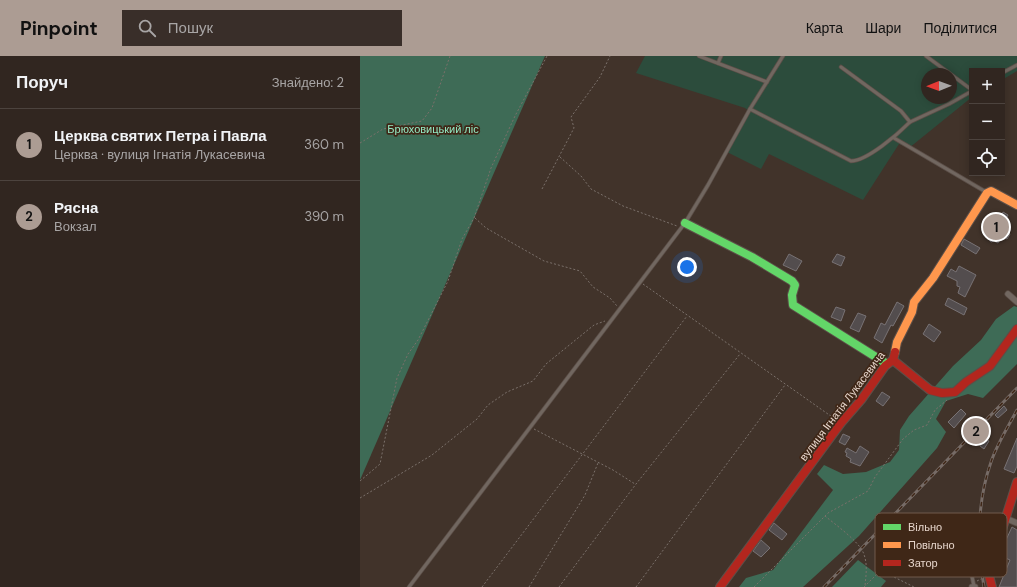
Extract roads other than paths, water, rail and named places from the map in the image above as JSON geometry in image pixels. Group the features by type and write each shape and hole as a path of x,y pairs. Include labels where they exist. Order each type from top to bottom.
{"street":[{"path":"987,193 991,191 1017,205"},
{"name":"вулиця Ігнатія Лукасевича","path":"720,587 841,423 890,362 897,342 912,312 914,302 933,278 962,229 987,193"},
{"path":"683,226 752,257 792,282 795,286 792,296 793,305 890,362 930,390 942,394 955,392 966,382 990,366 1017,329"},
{"path":"1008,294 1017,302"},
{"path":"1007,515 1017,482"},
{"path":"1007,518 1017,523"},
{"path":"989,577 992,587"}],"lane":[{"path":"698,56 767,82"},
{"path":"718,63 721,56"},
{"path":"409,587 530,427 615,318 640,282 683,226 708,185 750,109 783,56"},
{"path":"926,56 969,88"},
{"path":"1005,71 1017,65"},
{"path":"841,67 901,110 910,122"},
{"path":"750,109 851,162 859,161 894,138 910,122 949,104 969,92"},
{"path":"894,138 987,193"},
{"path":"972,577 974,587"}],"railway":[{"path":"896,513 1017,388"},
{"path":"981,513 986,477 993,455 1017,410"},
{"path":"824,587 875,534"},
{"path":"983,577 984,587"}],"place":[{"name":"Церква святих Петра і Павла","path":"996,227"},
{"name":"Рясна","path":"976,431"}],"park label":[{"name":"Брюховицький ліс","path":"433,129"}]}
